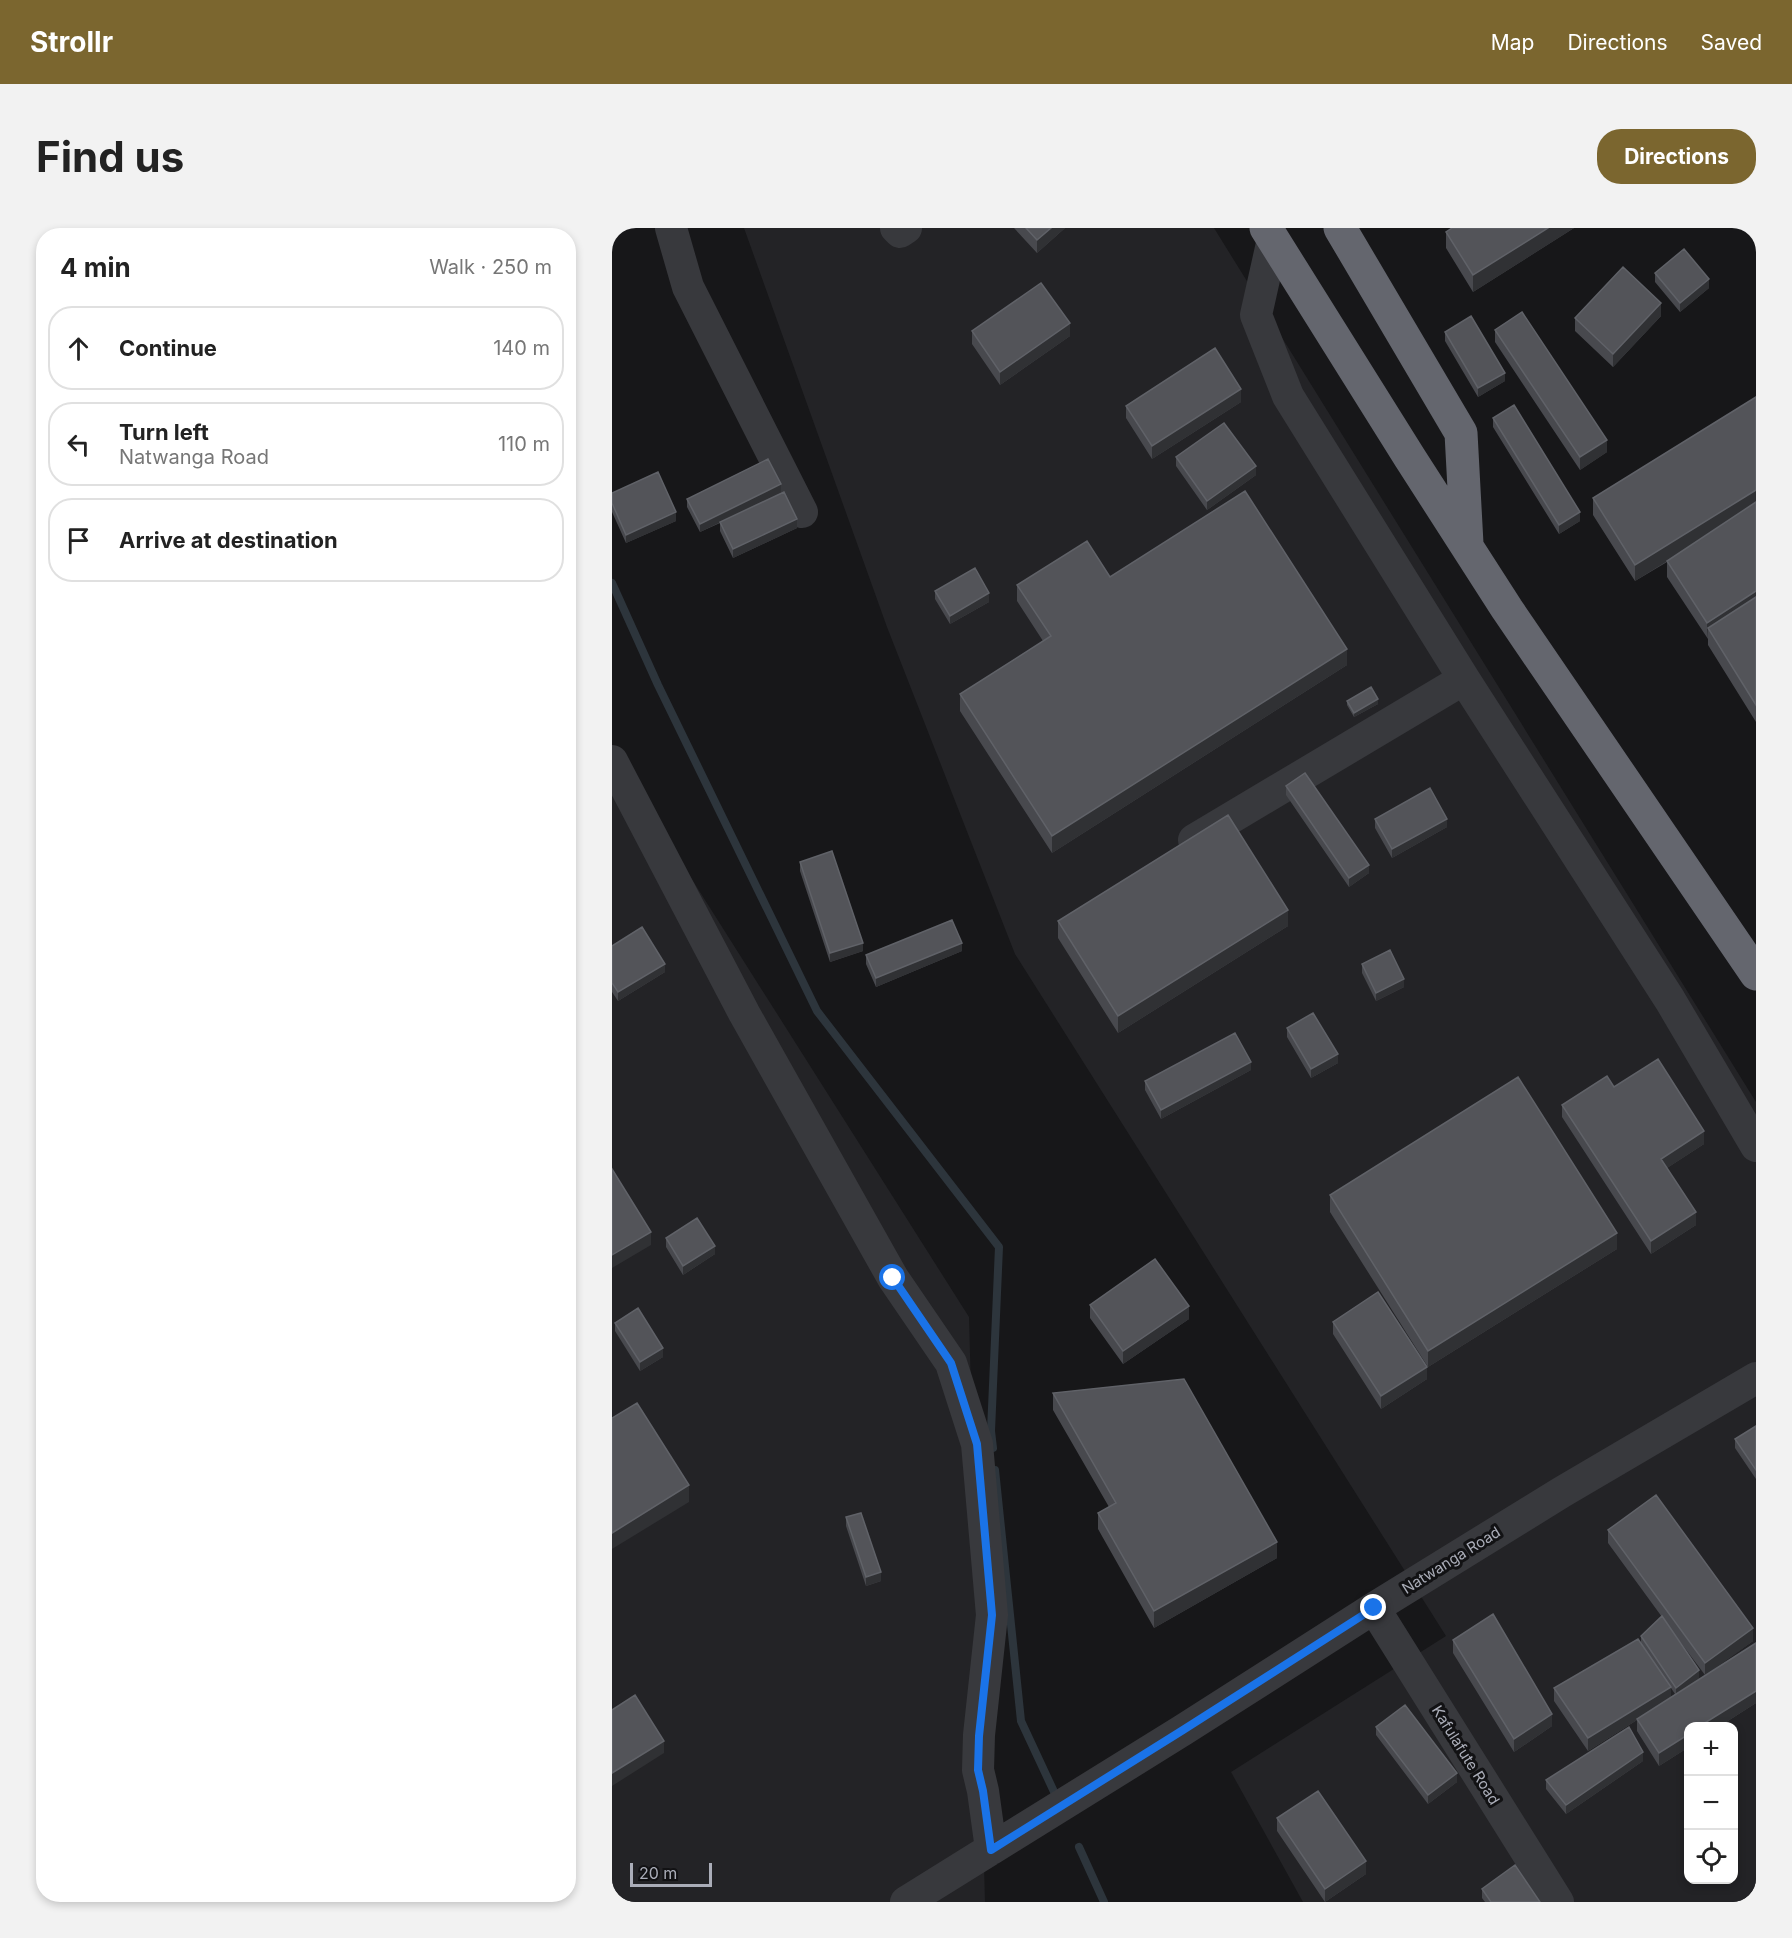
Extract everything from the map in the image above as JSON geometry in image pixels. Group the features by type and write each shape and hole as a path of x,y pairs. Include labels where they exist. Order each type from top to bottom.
{"highway":[{"path":"1340,228 1461,433 1467,546"},
{"path":"1269,234 1467,546 1756,974"}],"street":[{"path":"671,228 688,287 802,512"},
{"path":"896,228 900,232 906,228"},
{"path":"1269,234 1256,315 1288,396 1464,679 1670,1000 1756,1146"},
{"path":"1169,855 1464,679"},
{"path":"612,761 744,1013 893,1278 951,1363 977,1444 992,1615 979,1736 978,1770 991,1850"},
{"name":"Natwanga Road","path":"906,1902 1562,1492 1756,1378"},
{"name":"Kafulafute Road","path":"1374,1608 1558,1902"}],"shaded area":[{"path":"744,228 1214,228 1756,1102 1756,1902 1303,1902 1231,1772 1446,1636 1015,954 887,627"},
{"path":"612,753 969,1317 985,1902 612,1902"}],"building":[{"path":"1026,228 1051,228 1037,240"},
{"path":"1452,228 1548,228 1473,275 1446,232"},
{"path":"1684,249 1709,279 1680,303 1655,273"},
{"path":"1623,267 1661,303 1613,354 1575,318"},
{"path":"1041,283 1070,323 1000,372 972,331"},
{"path":"1522,312 1607,440 1580,457 1495,330"},
{"path":"1471,316 1505,373 1478,388 1445,332"},
{"path":"1215,348 1241,389 1152,446 1126,406"},
{"path":"1756,397 1756,490 1635,565 1593,498"},
{"path":"1514,405 1580,512 1559,525 1493,418"},
{"path":"1224,423 1256,466 1207,501 1176,457"},
{"path":"768,459 781,484 700,524 687,499"},
{"path":"658,472 676,512 626,535 612,503 612,493"},
{"path":"1245,491 1347,649 1052,836 960,694 1051,636 1017,585 1087,541 1110,577"},
{"path":"784,492 797,519 733,549 720,522"},
{"path":"1756,502 1756,591 1707,623 1667,561"},
{"path":"975,568 989,593 950,616 935,591"},
{"path":"1756,597 1756,705 1708,628"},
{"path":"1371,687 1378,699 1354,713 1347,701"},
{"path":"1305,773 1369,865 1349,878 1286,786"},
{"path":"1430,788 1447,819 1392,849 1375,819"},
{"path":"1228,815 1288,910 1118,1016 1058,921"},
{"path":"832,851 863,943 830,953 800,862"},
{"path":"952,920 962,943 876,978 866,955"},
{"path":"642,927 665,964 618,992 612,983 612,946"},
{"path":"1390,950 1404,979 1376,993 1362,964"},
{"path":"1313,1013 1338,1054 1311,1069 1287,1028"},
{"path":"1235,1033 1251,1062 1161,1110 1145,1081"},
{"path":"1658,1059 1704,1131 1661,1159 1696,1212 1651,1241 1562,1105 1607,1076 1614,1087"},
{"path":"1518,1077 1617,1233 1428,1351 1330,1195"},
{"path":"612,1169 651,1232 612,1255"},
{"path":"697,1218 715,1246 683,1266 666,1238"},
{"path":"1155,1259 1189,1306 1123,1351 1090,1305"},
{"path":"1378,1292 1427,1367 1381,1396 1333,1322"},
{"path":"638,1308 663,1348 640,1362 615,1323"},
{"path":"1184,1379 1277,1542 1154,1611 1098,1513 1116,1503 1053,1393"},
{"path":"637,1403 689,1485 612,1533 612,1418"},
{"path":"1756,1426 1756,1470 1735,1439"},
{"path":"1656,1495 1753,1628 1705,1663 1608,1530"},
{"path":"861,1513 881,1572 866,1577 846,1517"},
{"path":"1493,1614 1552,1714 1514,1739 1453,1640"},
{"path":"1662,1616 1699,1670 1676,1688 1641,1636"},
{"path":"1638,1639 1671,1687 1588,1738 1554,1688"},
{"path":"1756,1643 1756,1691 1706,1722 1684,1722 1684,1737 1659,1753 1637,1719"},
{"path":"635,1695 664,1741 612,1773 612,1710"},
{"path":"1405,1705 1457,1773 1428,1795 1376,1727"},
{"path":"1629,1727 1643,1752 1566,1805 1546,1780"},
{"path":"1318,1791 1366,1861 1325,1889 1277,1818"},
{"path":"1515,1865 1540,1902 1491,1902 1482,1889"}],"waterway":[{"path":"612,583 658,685 817,1011 999,1247 991,1431 993,1448"},
{"path":"995,1470 1021,1721 1056,1796"},
{"path":"1079,1847 1104,1902"}],"route":[{"path":"893,1278 951,1363 977,1444 992,1615 979,1736 978,1770 991,1850 1374,1608"}]}
